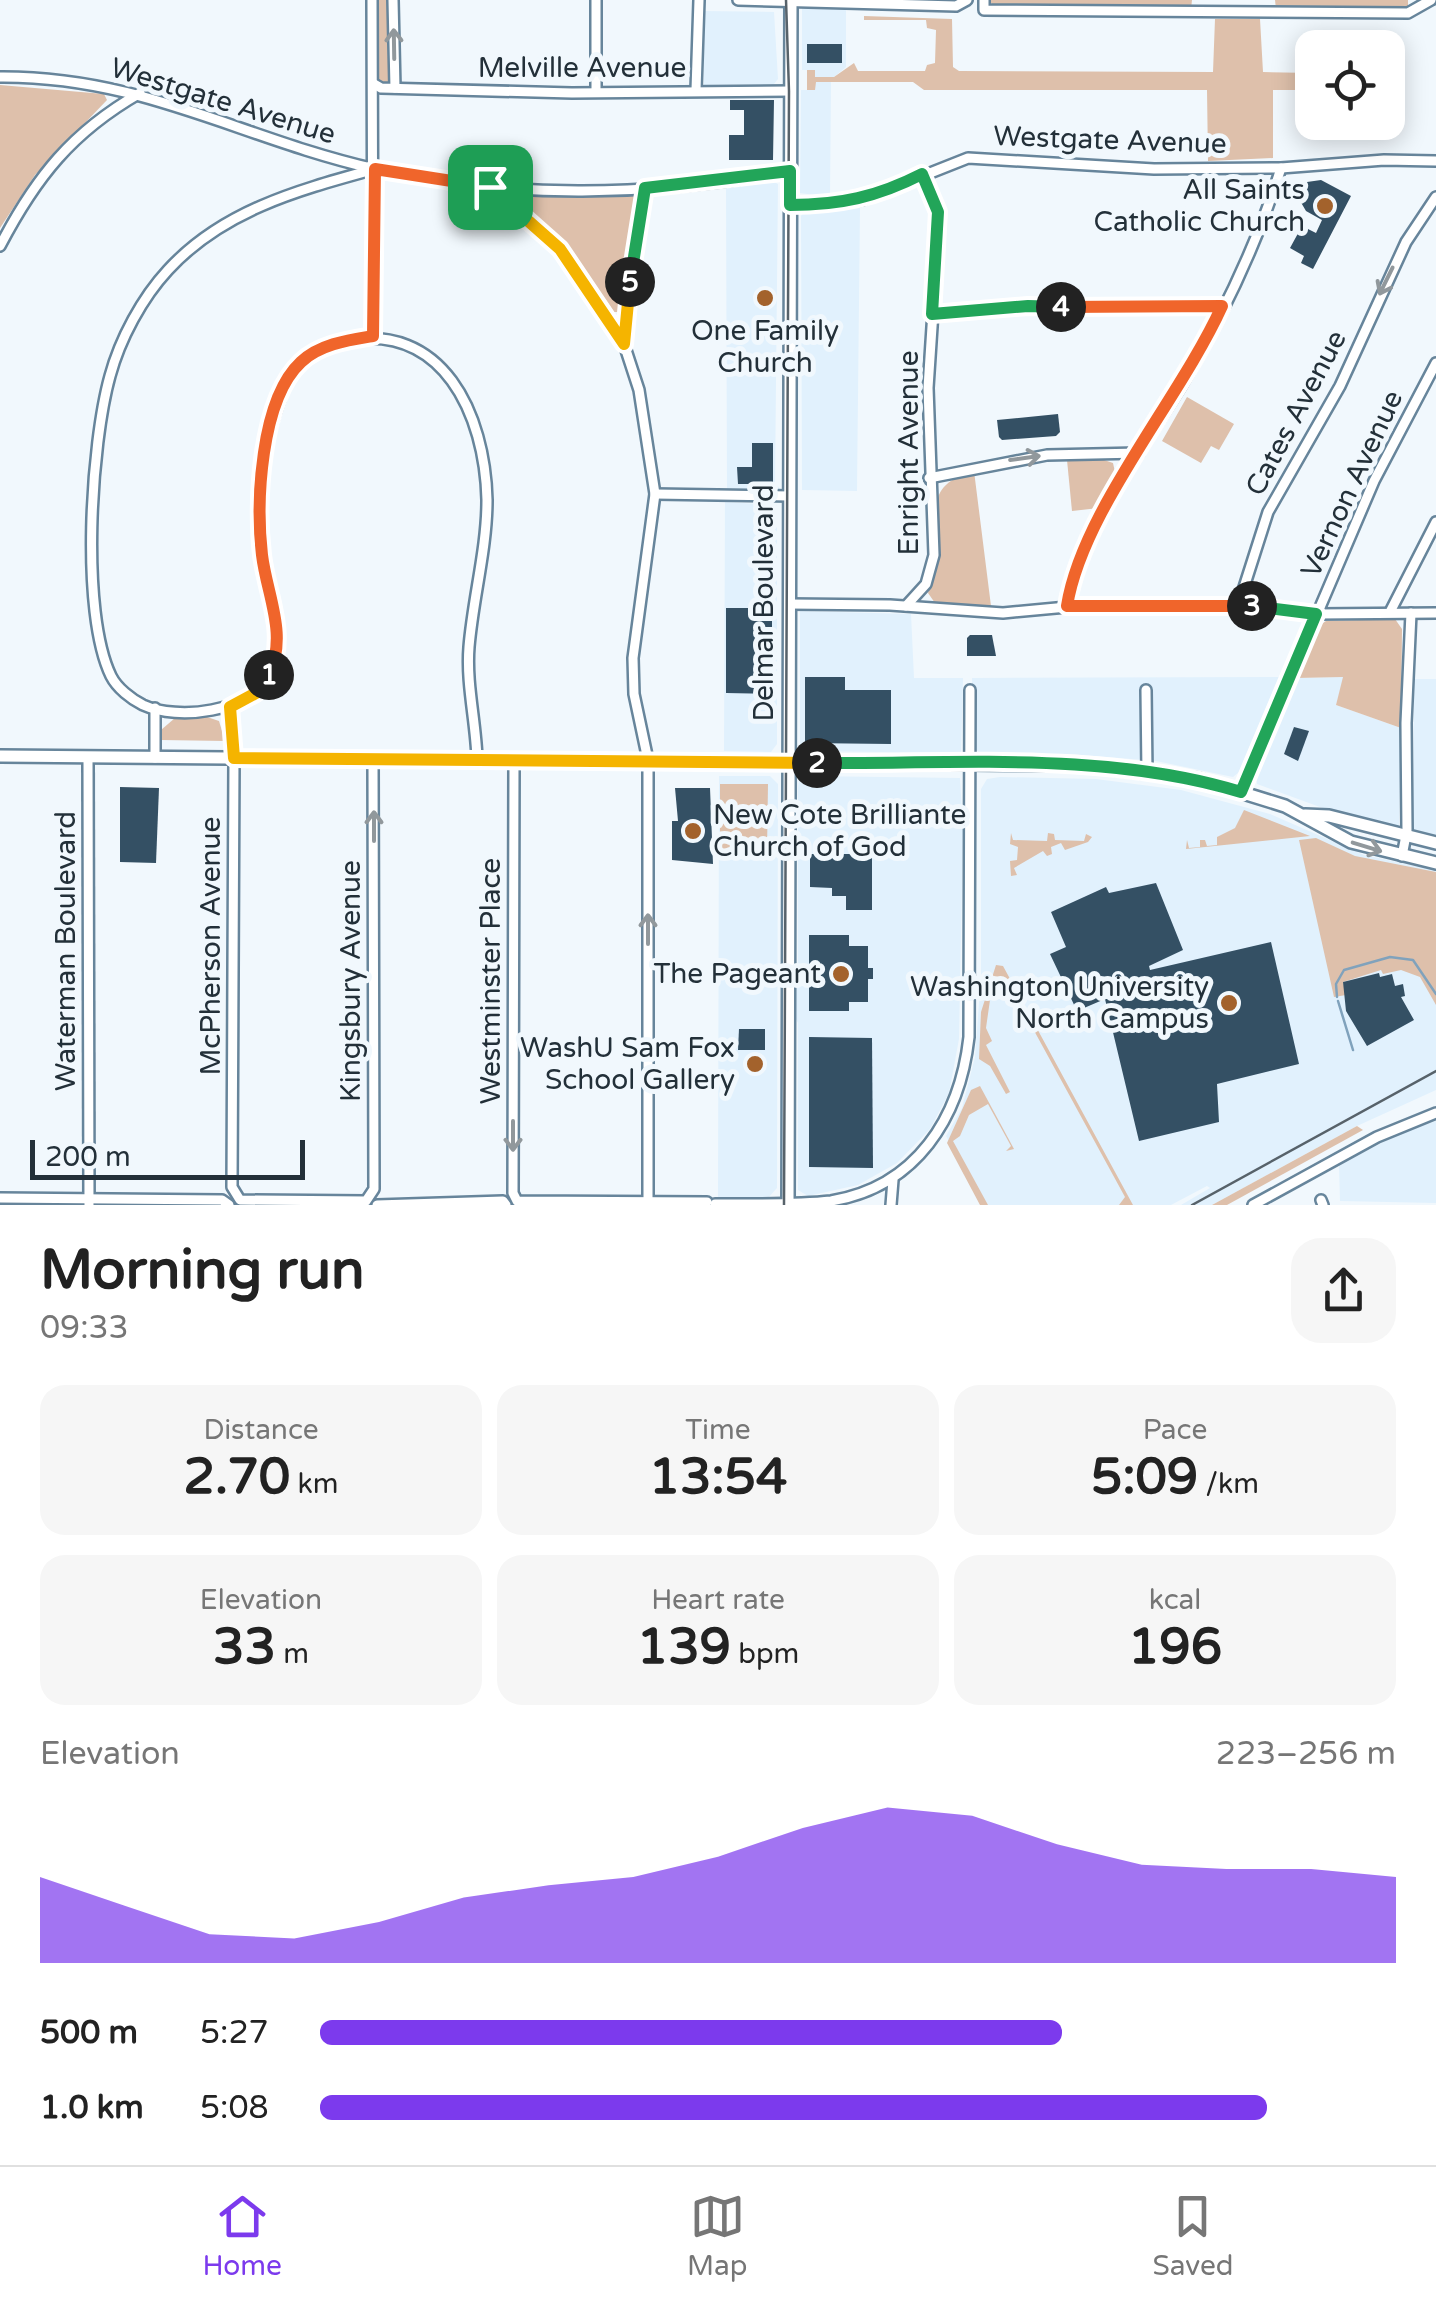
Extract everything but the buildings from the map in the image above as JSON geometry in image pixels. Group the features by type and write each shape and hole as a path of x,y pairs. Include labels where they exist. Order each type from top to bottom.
{"main road":[{"name":"Delmar Boulevard","path":"788,1205 791,1"},
{"path":"0,756 1080,765 1198,779 1304,815 1336,836 1436,864"},
{"path":"1304,815 1329,816 1436,843"}],"street":[{"path":"372,0 373,336"},
{"path":"393,0 394,88"},
{"path":"596,0 596,92"},
{"path":"696,90 698,0"},
{"path":"738,0 964,2"},
{"path":"1196,0 1196,13"},
{"path":"1248,0 1248,13"},
{"path":"1270,0 1270,14"},
{"path":"984,5 1196,13 1408,14 1430,0"},
{"name":"Westgate Avenue","path":"0,78 140,93 375,169 490,187 645,188 790,171"},
{"name":"Melville Avenue","path":"374,84 394,88 596,92 791,90"},
{"path":"0,246 17,213 59,154 104,114 140,93"},
{"name":"Westgate Avenue","path":"790,205 862,200 955,160 984,156 1154,169 1282,168 1350,161 1436,162"},
{"path":"1067,606 1074,574 1096,524 1183,383 1222,306 1282,168"},
{"path":"375,169 313,185 257,206 209,233 167,271 134,318 110,373 98,432 93,500 100,635 112,677 124,692 155,708 230,707 256,693 267,680 277,651 278,634 262,556 260,502 265,446 282,390 301,361 336,342 373,336 418,348 448,372 473,423 483,462 487,502 468,651 477,759"},
{"name":"Enright Avenue","path":"906,606 926,584 932,567 928,388 938,212 922,174"},
{"path":"490,187 560,249 624,344 642,405 654,494 633,658 634,694 648,760 648,1203 788,1205 844,1199 893,1180 926,1149 951,1111 964,1068 970,1009 970,690"},
{"path":"624,344 632,254 645,188"},
{"name":"Cates Avenue","path":"1238,603 1268,512 1340,386 1406,242 1436,197"},
{"path":"932,314 1028,306 1222,306"},
{"name":"Vernon Avenue","path":"1241,792 1374,481 1436,363"},
{"path":"930,478 1032,457 1139,453"},
{"path":"654,494 789,496"},
{"path":"1390,612 1436,522"},
{"path":"789,604 906,606 986,613 1067,606 1140,608 1238,603 1316,614 1436,613"},
{"path":"1402,856 1406,836 1411,614"},
{"path":"1146,690 1147,774"},
{"name":"McPherson Avenue","path":"230,707 234,758 232,1187 240,1200 375,1203"},
{"path":"155,708 155,758"},
{"name":"Waterman Boulevard","path":"88,757 90,1202"},
{"name":"Kingsbury Avenue","path":"374,759 375,1203"},
{"name":"Westminster Place","path":"514,759 513,1193 517,1201 648,1203"},
{"path":"1254,1205 1375,1138 1436,1113"},
{"path":"892,1205 893,1180"},
{"path":"0,1198 90,1202 222,1200 229,1205"},
{"path":"375,1203 506,1205"}],"shaded area":[{"path":"372,0 393,0 395,88 374,84"},
{"path":"802,0 846,0 846,67 834,77 815,77 814,70 802,70"},
{"path":"988,0 1192,0 1191,9 996,8"},
{"path":"1275,0 1408,0 1408,9 1276,9"},
{"path":"703,11 774,12 778,79 774,84 704,85"},
{"path":"864,16 952,19 953,67 959,71 1213,72 1215,19 1260,19 1263,72 1295,73 1295,90 1273,90 1273,158 1208,161 1207,90 924,90 913,82 816,82 815,90 807,90 807,70 815,70 815,77 834,77 854,63 858,71 925,71 927,65 935,63 936,30 927,28 926,20 864,20"},
{"path":"815,82 831,82 830,197 800,193 801,90 814,90"},
{"path":"0,85 104,94 107,100 35,175 0,228"},
{"path":"770,180 778,184 775,483 780,489 727,490 726,187"},
{"path":"632,193 635,197 624,261 622,312 614,312 576,258 513,202 510,196"},
{"path":"860,208 857,491 802,490 801,216 803,212"},
{"path":"1187,397 1234,424 1219,450 1211,446 1201,463 1162,441"},
{"path":"1098,458 1113,463 1116,477 1099,508 1072,511 1067,460"},
{"path":"974,471 991,606 935,603 928,593 938,562 939,495 945,486"},
{"path":"725,502 777,505 777,744 771,752 724,751"},
{"path":"800,611 911,614 914,678 963,678 961,753 800,751"},
{"path":"1395,619 1402,629 1401,728 1336,705 1343,677 1296,678 1320,625 1326,621"},
{"path":"1279,677 1239,772 1233,777 1156,761 1069,754 980,754 974,747 972,678"},
{"path":"1344,677 1336,705 1401,728 1399,829 1339,814 1257,784 1256,776 1296,678"},
{"path":"1414,679 1436,679 1436,836 1413,832"},
{"path":"207,717 219,721 225,741 161,740 161,730 175,718"},
{"path":"719,776 770,776 778,784 777,1188 768,1198 718,1197"},
{"path":"808,776 960,778 963,831 959,1039 949,1093 930,1129 897,1163 858,1185 808,1196 798,1190 798,1023 793,1013 793,976 798,971 798,788 799,781"},
{"name":"Washington University North Campus","path":"987,779 1096,779 1181,790 1270,814 1364,855 1436,870 1436,1090 1357,1126 1212,1205 1181,1205 1210,1188 1207,1186 1171,1205 985,1205 946,1136 962,1108 975,1057 981,976 981,789"},
{"path":"720,784 768,784 767,851 720,851"},
{"path":"1244,810 1310,836 1186,849 1187,840 1189,848 1200,847 1200,840 1205,840 1207,846 1217,845 1217,837 1235,828"},
{"path":"1011,833 1013,840 1047,841 1048,833 1054,834 1055,840 1084,841 1086,834 1092,837 1088,842 1065,850 1061,843 1051,847 1052,854 1047,856 1043,851 1014,868 1017,875 1011,876 1010,861 1017,860 1018,847 1010,844"},
{"path":"1316,838 1355,856 1436,872 1436,1005 1420,977 1401,970 1383,974 1381,970 1343,982 1346,995 1334,997 1299,840"},
{"path":"996,965 1003,966 1133,1205 1119,1205 1125,1197 1008,983 991,993 986,1028 992,1041 986,1045 1010,1092 1006,1094 990,1066 979,1059 981,1012"},
{"path":"980,1086 1014,1149 1006,1151 1011,1146 988,1104 969,1115 960,1136 953,1141 988,1205 980,1205 947,1143 971,1090"},
{"path":"1436,1121 1436,1203 1340,1201 1339,1165 1399,1134"},
{"path":"1357,1126 1363,1130 1227,1205 1212,1205"}],"waterway":[{"path":"1337,997 1336,984 1344,970 1390,957 1413,960 1436,994"},
{"path":"1338,1001 1353,1050"}],"tram line":[{"path":"784,1205 789,91 786,0"},
{"path":"1192,1205 1436,1071"}],"place":[{"name":"All Saints Catholic Church","path":"1325,206"},
{"name":"One Family Church","path":"765,298"},
{"name":"New Cote Brilliante Church of God","path":"693,831"},
{"name":"The Pageant","path":"841,974"},
{"name":"Washington University North Campus","path":"1229,1003"},
{"name":"WashU Sam Fox School Gallery","path":"755,1064"}],"route":[{"path":"375,169 490,187 560,249 594,294 624,344 632,254 645,188 722,182 790,171 790,205 862,200 922,174 938,212 932,314 1028,306 1222,306 1183,383 1096,524 1074,574 1067,606 1173,608 1238,603 1316,614 1241,792 1198,779 1080,765 234,758 228,724 230,707 256,693 267,680 277,651 278,634 262,556 260,502 265,446 282,390 301,361 336,342 373,336 375,169"}]}
